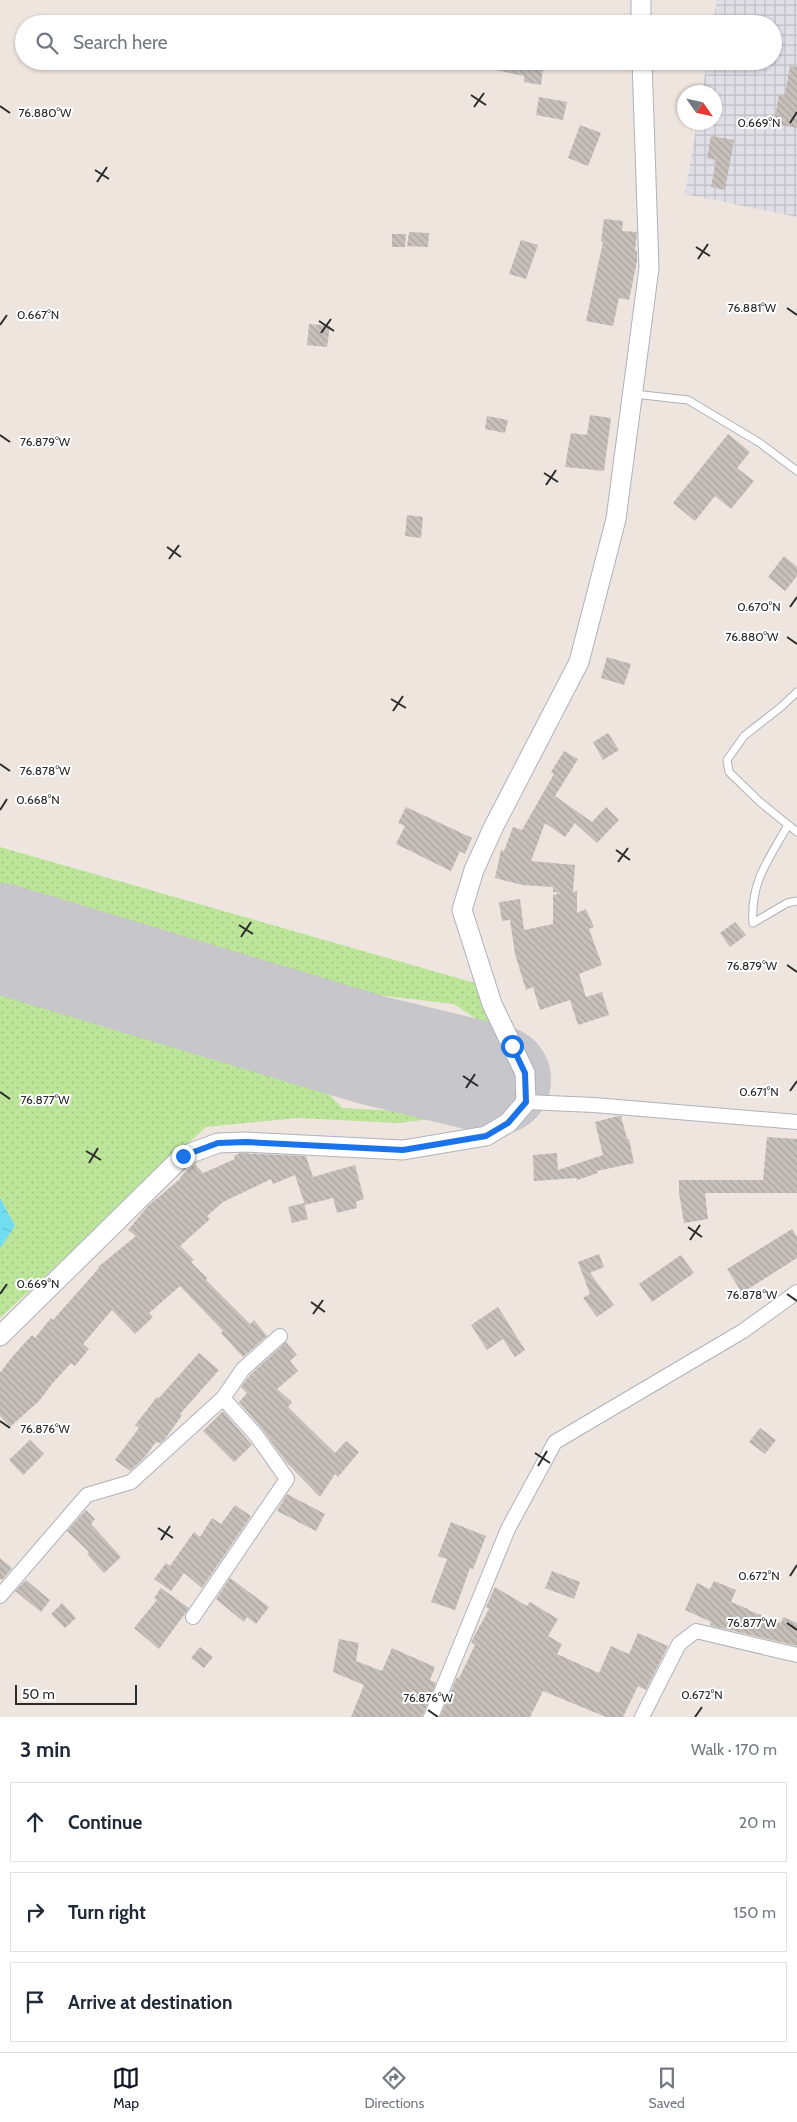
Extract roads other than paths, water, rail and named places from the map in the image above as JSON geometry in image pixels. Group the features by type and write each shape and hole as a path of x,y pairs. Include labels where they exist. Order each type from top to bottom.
{"main road":[{"path":"641,0 641,15"},
{"path":"0,1336 183,1156 218,1143 246,1142 403,1150 486,1136 508,1123 526,1102 525,1073 492,1004 462,910 474,870 494,826 579,662 616,519 649,268 642,70"}],"street":[{"path":"526,1102 594,1105 797,1122"},
{"path":"431,1717 508,1530 555,1442 743,1331 797,1292"},
{"path":"0,1596 87,1495 131,1482 223,1398 243,1369 280,1336"},
{"path":"193,1617 287,1479 256,1435 223,1398"},
{"path":"642,1717 679,1644 696,1631 797,1654"}],"lane":[{"path":"631,394 688,400 760,443 797,471"},
{"path":"797,692 744,736 726,760 729,772 760,802 797,832"},
{"path":"788,825 757,880 752,908 753,923 787,903 797,901"}],"water":[{"path":"0,1198 15,1226 0,1248"}]}
